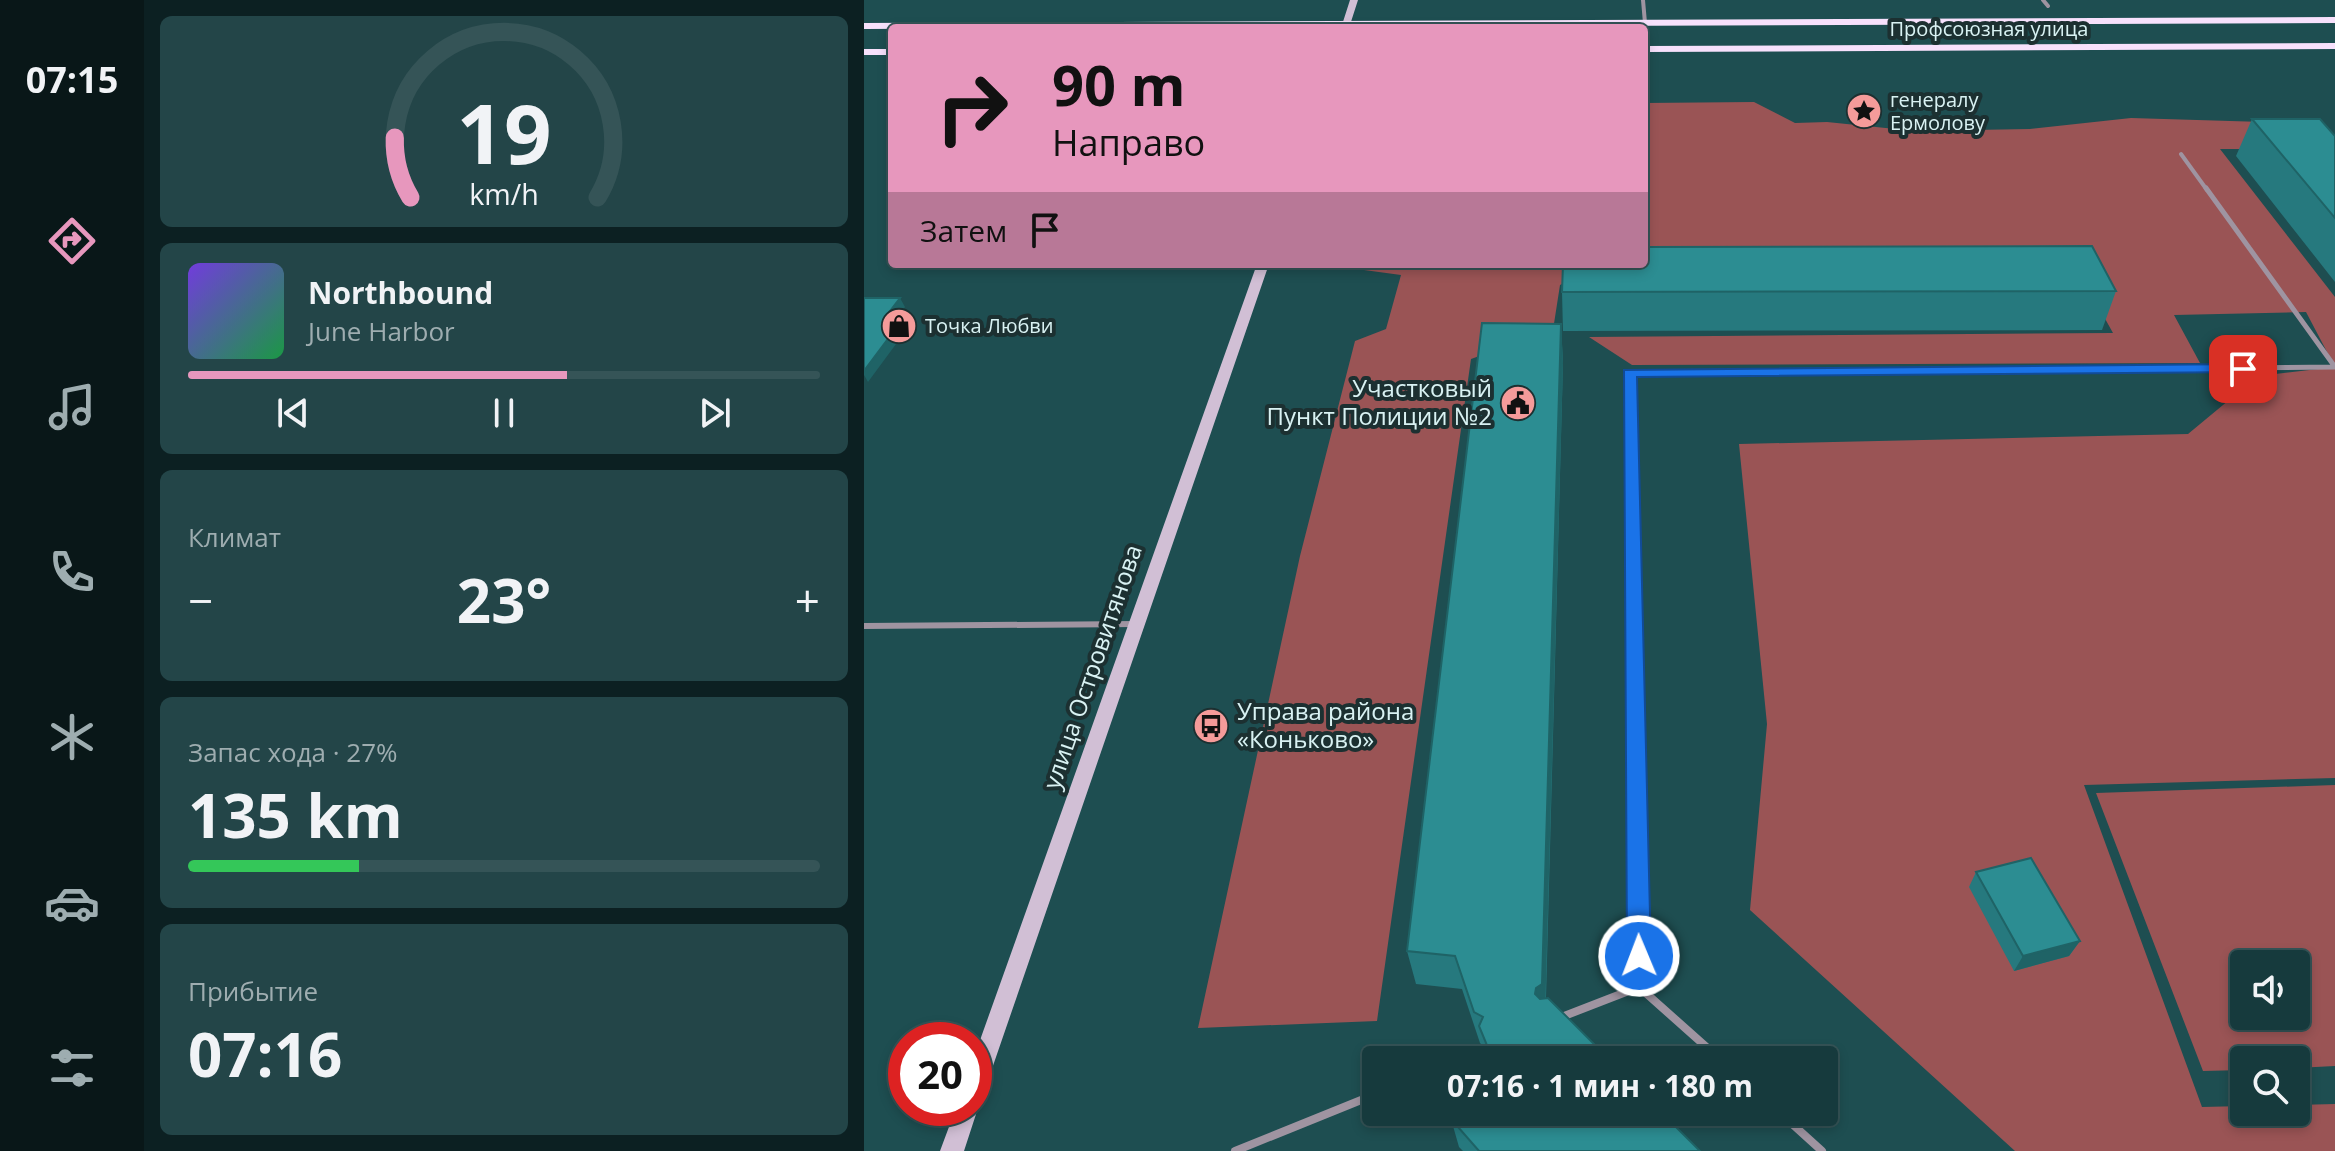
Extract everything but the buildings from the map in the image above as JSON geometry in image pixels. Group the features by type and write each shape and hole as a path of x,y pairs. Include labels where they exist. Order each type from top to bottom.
{"main road":[{"path":"1346,24 1354,0"},
{"name":"Профсоюзная улица","path":"1545,24 2335,20"},
{"name":"Профсоюзная улица","path":"864,26 888,26"},
{"name":"Профсоюзная улица","path":"1648,49 2335,46"},
{"path":"864,52 888,52"},
{"name":"улица Островитянова","path":"992,1038 1262,268"},
{"path":"952,1151 961,1126"}],"lane":[{"path":"1643,0 1645,23"},
{"path":"2043,0 2048,6"},
{"path":"2181,154 2335,367"},
{"path":"1705,1046 1639,987 1629,373 2335,367"},
{"path":"864,626 1139,624"},
{"path":"1545,1024 1639,987"},
{"path":"1235,1151 1362,1100"},
{"path":"1794,1126 1822,1151"}],"shaded area":[{"path":"1754,102 1795,123 1827,122 1915,131 2030,129 2131,118 2297,123 2318,149 2220,149 2335,297 2335,367 2306,312 2174,315 2200,363 1632,365 1589,337 2113,333 2083,279 1569,280 1560,285 1553,330 1471,359 1377,1021 1198,1028 1300,556 1355,341 1386,329 1401,275 1365,268 1648,268 1648,103"},
{"path":"2335,367 2335,778 2084,785 2202,1107 2230,1106 2230,1126 2310,1126 2310,1105 2335,1104 2335,1151 2015,1151 1750,910 1767,724 1739,444 2188,434 2258,376"},
{"path":"2335,785 2335,1066 2310,1067 2310,1046 2230,1046 2230,1070 2203,1071 2096,793"}],"place":[{"name":"генералу Ермолову","path":"1864,111"},
{"name":"Точка Любви","path":"899,326"},
{"name":"Участковый Пункт Полиции №2","path":"1518,403"},
{"name":"Управа района «Коньково»","path":"1211,726"}],"route":[{"path":"1639,956 1629,373 2243,369"}]}
